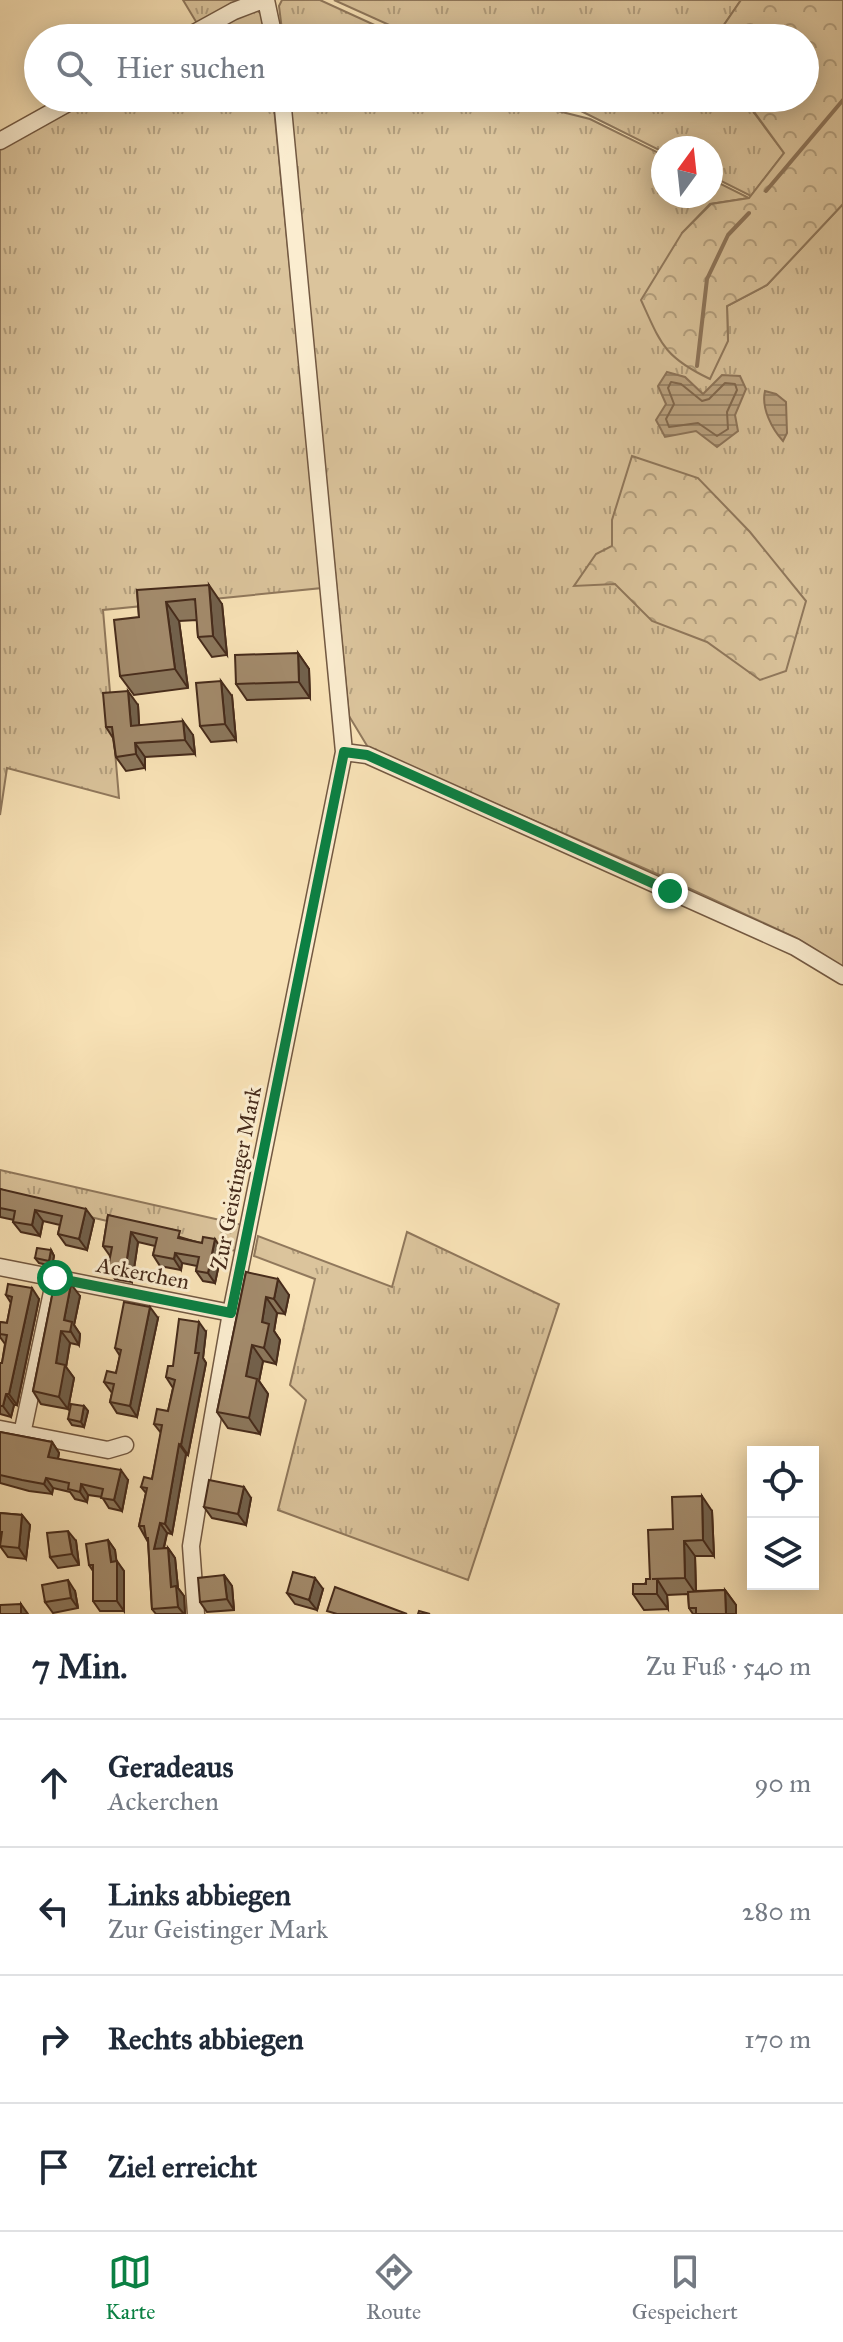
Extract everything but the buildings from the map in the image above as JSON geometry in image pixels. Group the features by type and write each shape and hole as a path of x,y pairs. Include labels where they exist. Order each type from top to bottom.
{"street":[{"path":"210,24 234,11 265,0 271,24"},
{"path":"0,141 52,112"},
{"name":"Zur Geistinger Mark","path":"196,1614 191,1546 231,1313 344,752 283,112"},
{"path":"344,752 367,755 781,940 843,976"},
{"name":"Ackerchen","path":"0,1267 231,1313"},
{"path":"22,1434 55,1278"},
{"path":"0,1429 108,1450 125,1445"}],"green space":[{"path":"183,0 245,0 200,24"},
{"path":"282,0 320,0 372,24 281,24 279,6"},
{"path":"334,0 741,0 725,24 387,24"},
{"path":"741,0 843,0 843,204 767,285 727,306 728,341 710,379 683,364 666,348 641,300 682,233 707,208 723,208 723,202 749,198 784,153 754,112 819,112 819,24 725,24"},
{"path":"244,11 258,11 265,18 266,24 221,24"},
{"path":"66,112 274,112 322,588 103,610 119,798 7,768 0,815 0,150"},
{"path":"290,112 562,112 590,119 651,149 651,208 706,208 682,233 728,341 727,306 767,285 843,204 843,967 796,938 671,880 369,749 349,716"},
{"path":"583,112 753,112 784,153 751,196 723,182 723,136 651,136 651,146"},
{"path":"723,185 749,198 723,202"},
{"path":"632,456 698,478 750,532 806,601 786,671 760,680 707,642 652,621 615,584 574,586 596,554 612,546 612,520"},
{"path":"0,1170 242,1225 236,1251 0,1196"},
{"path":"407,1232 559,1304 468,1580 278,1510 306,1400 290,1385 315,1279 254,1256 258,1236 392,1287"}],"water":[{"path":"667,372 685,377 703,394 722,375 740,376 746,389 735,415 738,431 717,447 696,431 665,437 656,420 666,404 658,386"},
{"path":"765,391 776,394 786,402 787,433 783,441 768,418"}],"waterway":[{"path":"766,191 843,100"},
{"path":"697,366 707,279 728,235 749,213"}],"route":[{"path":"55,1278 231,1313 344,752 367,755 670,891"}]}
